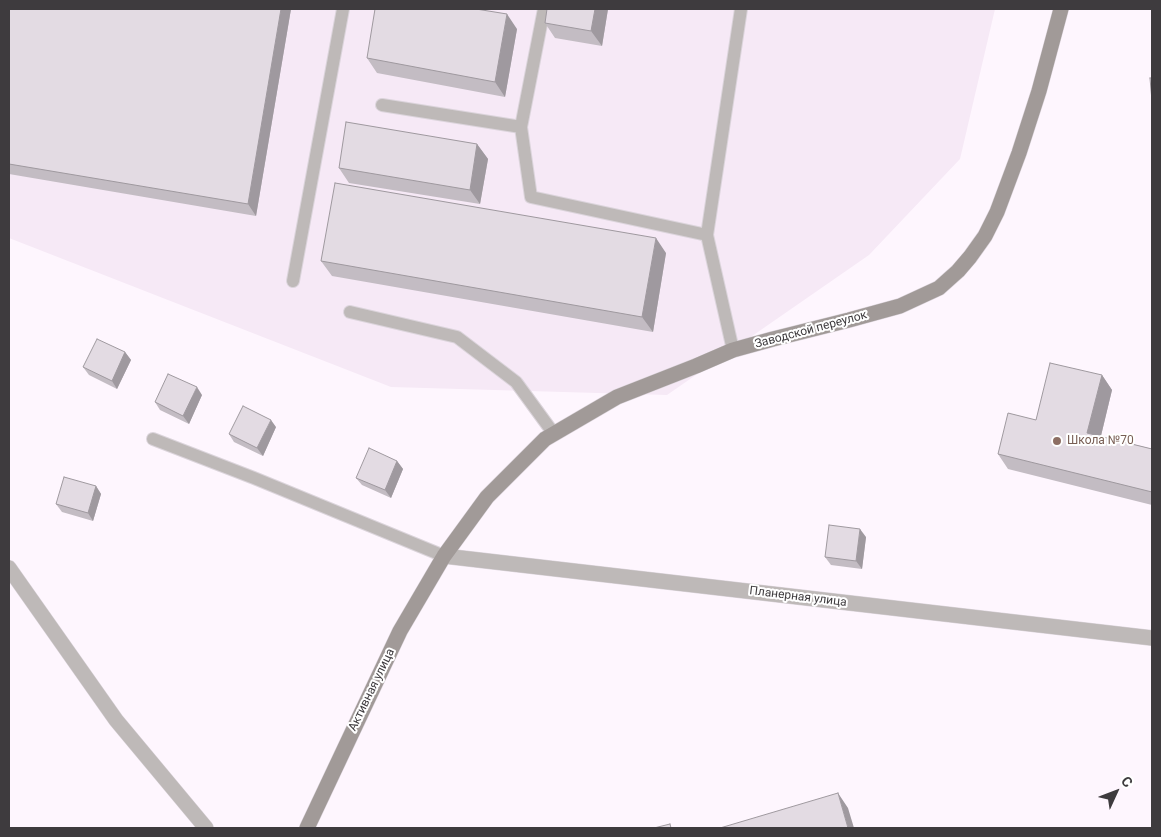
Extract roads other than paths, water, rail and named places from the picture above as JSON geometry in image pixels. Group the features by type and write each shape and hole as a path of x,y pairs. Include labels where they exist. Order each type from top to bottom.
{"main road":[{"name":"Заводской переулок","path":"444,556 487,497 545,440 617,397 732,350 900,306 939,288 970,257 985,236 997,212 1039,91 1061,9"},
{"name":"Активная улица","path":"307,828 400,631 444,556"}],"street":[{"name":"Планерная улица","path":"444,556 1152,638"},
{"path":"9,568 116,720 206,828"}],"lane":[{"path":"294,280 343,9"},
{"path":"544,9 521,127 531,197 707,235"},
{"path":"732,350 707,235 741,9"},
{"path":"382,105 521,127"},
{"path":"350,312 457,337 516,382 554,434"},
{"path":"153,439 444,556"}],"place":[{"name":"Школа №70","path":"1057,441"}]}
